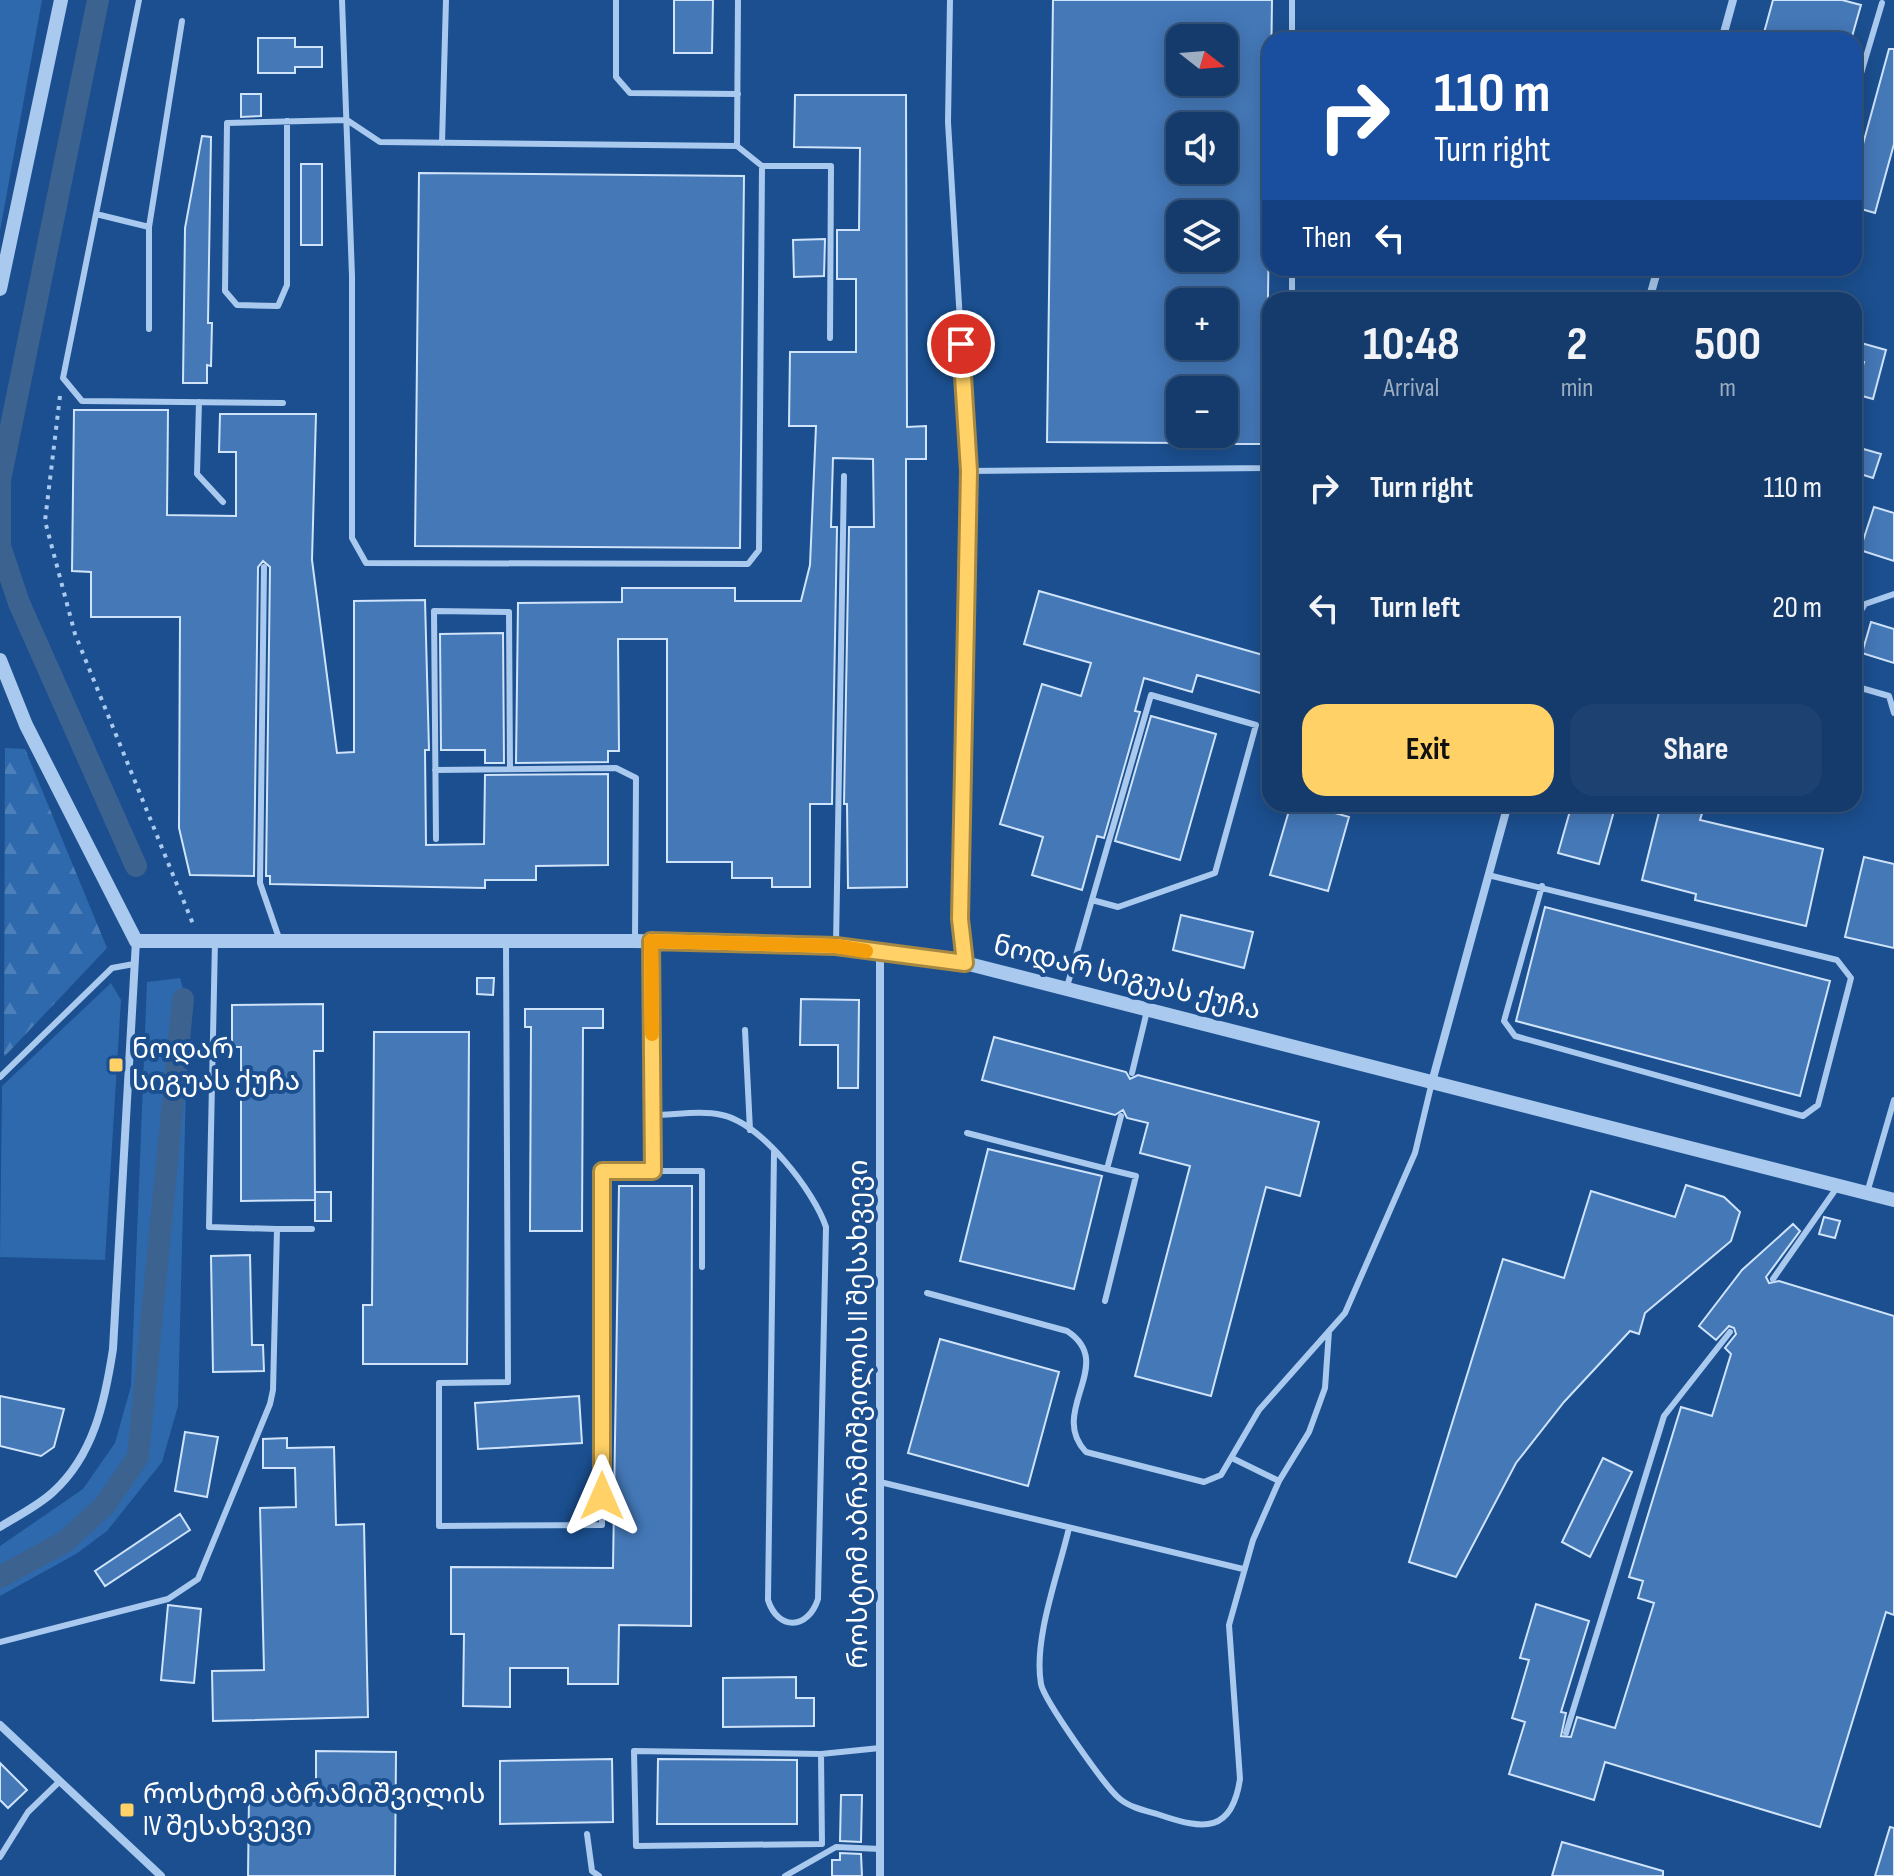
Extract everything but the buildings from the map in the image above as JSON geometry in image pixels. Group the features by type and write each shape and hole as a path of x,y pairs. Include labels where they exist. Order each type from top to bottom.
{"street":[{"path":"0,289 61,0"},
{"path":"1724,32 1733,0"},
{"path":"0,660 26,725 136,941 113,1349 107,1385 96,1427 79,1463 52,1493 0,1527"},
{"path":"1432,1082 1506,812"},
{"name":"ნოდარ სიგუას ქუჩა","path":"136,941 651,941 836,946 965,963 1894,1200"},
{"name":"როსტომ აბრამიშვილის II შესახვევი","path":"880,953 880,1876"},
{"path":"0,1725 161,1876"}],"lane":[{"path":"139,0 63,378 82,401 283,403"},
{"path":"342,0 352,276 352,538 366,563 748,564 759,550 762,166"},
{"path":"442,143 446,0"},
{"path":"616,0 616,77 630,93 738,94"},
{"path":"737,146 738,0"},
{"path":"950,0 948,122 969,471 960,919 965,963"},
{"path":"1292,0 1292,32"},
{"path":"1862,70 1882,3"},
{"path":"149,329 149,227 182,21"},
{"path":"287,121 287,285 278,306 237,305 225,291 227,123 287,121 347,120 380,142 737,146 762,166 831,166 830,338"},
{"path":"96,214 149,227"},
{"path":"199,402 197,474 223,502"},
{"path":"969,471 1262,468"},
{"path":"836,946 844,476"},
{"path":"264,567 260,883 280,941"},
{"path":"1862,609 1865,604 1894,594"},
{"path":"436,839 434,611 509,612 510,769"},
{"path":"1862,688 1889,696 1894,713"},
{"path":"1066,990 1151,695 1256,725 1215,873 1118,907 1092,900"},
{"path":"435,770 616,768 636,778 635,941"},
{"path":"1488,875 1542,886 1837,960 1851,978 1818,1105 1803,1116 1515,1036 1504,1021 1542,886"},
{"path":"215,941 209,1227 312,1229"},
{"path":"506,941 508,1382 439,1383 439,1526 602,1525 602,1171 702,1171 702,1267"},
{"path":"651,941 653,1171"},
{"path":"0,1077 112,968 134,964"},
{"path":"1132,1073 1147,1011"},
{"path":"745,1030 750,1130"},
{"path":"927,1293 1067,1331 1082,1341 1087,1353 1086,1369 1072,1422 1075,1441 1086,1452 1204,1482 1221,1475 1234,1459 1259,1410 1345,1313 1415,1153 1432,1082"},
{"path":"1867,1193 1894,1100"},
{"path":"653,1115 723,1115 750,1130 774,1152 819,1205 826,1227 818,1599 810,1615 796,1623 786,1623 773,1615 768,1600 774,1152"},
{"path":"1107,1169 1121,1116"},
{"path":"967,1133 1136,1176 1105,1301"},
{"path":"1773,1279 1838,1186"},
{"path":"0,1642 168,1599 198,1579 273,1390 277,1229"},
{"path":"1069,1528 1039,1655 1042,1687 1108,1788 1124,1802 1187,1824 1209,1824 1224,1818 1236,1803 1240,1779 1229,1625 1243,1569 1279,1481 1309,1432 1325,1388 1329,1331"},
{"path":"1566,1733 1664,1416 1730,1332"},
{"path":"1234,1459 1279,1481"},
{"path":"880,1482 1243,1569"},
{"path":"821,1754 822,1844 636,1846 634,1751 821,1754 880,1748"},
{"path":"0,1857 28,1812 60,1781"},
{"path":"587,1834 592,1871 599,1876"},
{"path":"785,1876 836,1847 880,1849"}],"path":[{"path":"63,378 45,521 75,634 182,891 198,941"}],"green space":[{"path":"0,0 42,0 0,231"},
{"path":"5,748 25,749 107,948 4,1057"},
{"path":"180,978 188,1007 178,1406 162,1462 107,1531 76,1554 0,1596 0,1546 83,1489 115,1443 131,1386 147,982"},
{"path":"111,983 121,1000 105,1260 0,1257 2,1086"}],"waterway":[{"path":"98,0 0,480 0,546 19,603 136,866"},
{"path":"0,1577 66,1541 105,1505 138,1457 183,999"}],"slow traffic":[{"path":"652,1034 651,941 836,946 866,951"}],"place":[{"name":"ნოდარ სიგუას ქუჩა","path":"116,1065"},
{"name":"როსტომ აბრამიშვილის IV შესახვევი","path":"127,1810"}],"route":[{"path":"602,1496 602,1171 653,1171 651,941 836,946 965,963 960,919 969,471 961,344"}]}
